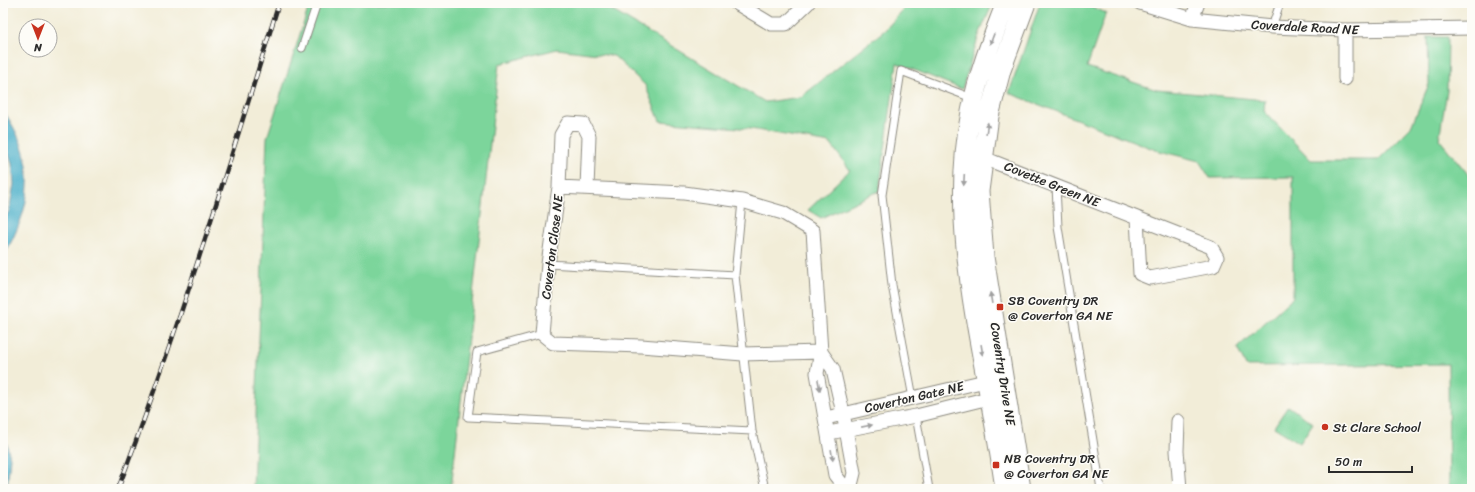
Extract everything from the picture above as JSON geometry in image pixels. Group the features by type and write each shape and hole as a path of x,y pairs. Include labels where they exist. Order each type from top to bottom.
{"street":[{"path":"736,3 771,24 786,24 808,3"},
{"name":"Coventry Drive NE","path":"1005,489 997,387 981,235 980,191 974,156 974,99 983,62 1006,3"},
{"name":"Coventry Drive NE","path":"974,156 992,105 1001,70 1026,3"},
{"name":"Coverdale Road NE","path":"1140,3 1192,19 1272,27 1345,30 1472,28"},
{"path":"1192,19 1198,3"},
{"path":"1345,30 1345,79"},
{"path":"974,99 992,105"},
{"path":"560,187 561,135 568,123 583,124 589,136 587,188"},
{"name":"Covette Green NE","path":"974,156 1056,186 1211,247 1217,257 1213,266 1150,278 1140,274 1137,218"},
{"name":"Coverton Close NE","path":"542,334 548,264 560,187 684,193 742,201 783,213 813,231 821,352 817,373 829,433 835,475 846,489"},
{"path":"542,334 553,343 641,346 743,354 821,352 833,369 843,414 854,473 850,489"},
{"name":"Coventry Drive NE","path":"997,387 1021,489"},
{"name":"Coverton Gate NE","path":"826,418 913,398 997,387"},
{"name":"Coverton Gate NE","path":"829,433 916,416 997,387"},
{"path":"913,398 916,416"},
{"path":"1178,421 1177,451 1180,489"}],"lane":[{"path":"302,48 317,3"},
{"path":"1272,27 1280,3"},
{"path":"913,398 892,285 882,195 901,71 974,99"},
{"path":"1056,186 1058,226 1101,489"},
{"path":"742,201 735,275 752,431 765,489"},
{"path":"548,264 735,275"},
{"path":"542,334 477,352 468,417 752,431"},
{"path":"916,416 928,489"}],"green space":[{"path":"310,3 592,3 613,11 765,102 801,97 885,30 909,3 993,3 979,35 962,89 897,63 879,191 821,218 808,210 850,170 830,143 751,129 660,121 645,85 614,56 557,49 499,64 451,489 253,489 267,138"},
{"path":"1040,3 1084,3 1106,13 1087,67 1157,90 1265,100 1264,111 1311,160 1378,160 1411,127 1429,84 1428,37 1448,37 1447,91 1439,139 1472,179 1472,489 1449,489 1448,364 1246,366 1237,348 1293,297 1293,177 1210,178 1199,161 1156,150 1009,93"},
{"path":"1288,406 1313,423 1300,443 1274,427"}],"water":[{"path":"3,110 15,129 23,148 27,166 28,183 26,201 21,219 3,257 3,222 9,211 14,184 12,164 3,136"},
{"path":"3,428 10,458 7,489 3,489"}],"railway":[{"path":"118,489 162,369 222,186 279,3"}],"place":[{"name":"SB Coventry DR @ Coverton GA NE","path":"1000,307"},
{"name":"St Clare School","path":"1325,427"},
{"name":"NB Coventry DR @ Coverton GA NE","path":"996,465"}]}
